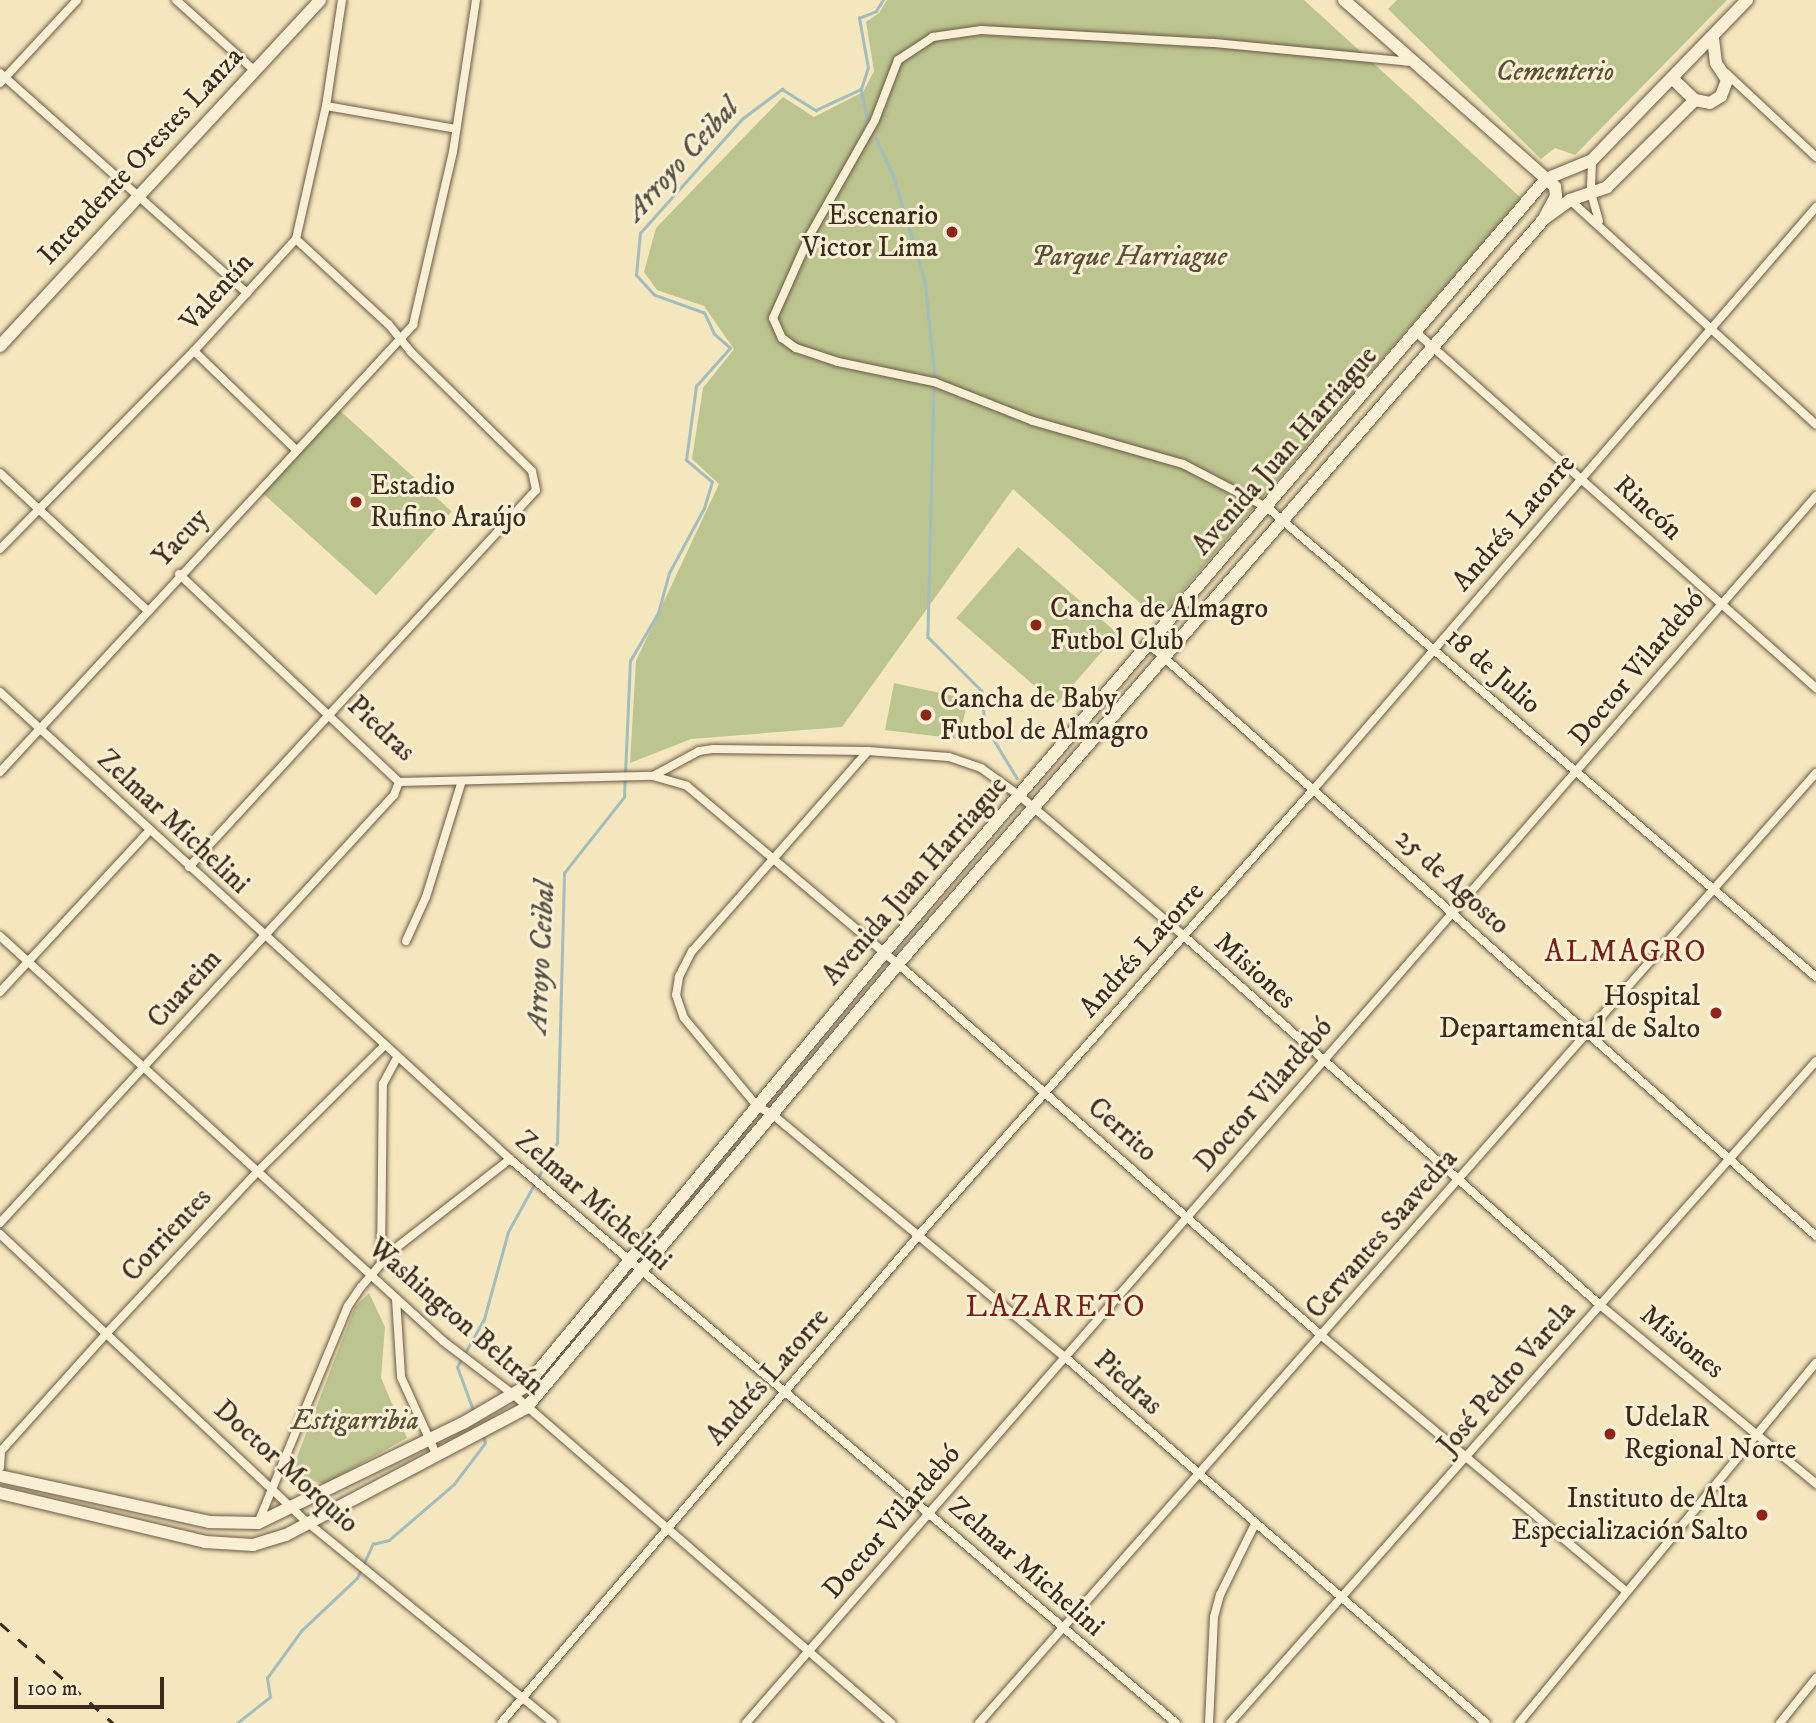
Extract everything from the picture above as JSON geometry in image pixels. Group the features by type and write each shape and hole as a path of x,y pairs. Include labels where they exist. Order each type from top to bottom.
{"street":[{"path":"77,0 2,78 247,293"},
{"path":"176,0 253,69"},
{"name":"Intendente Orestes Lanza","path":"0,346 253,69 320,0"},
{"name":"Valentín","path":"0,549 194,351 296,239 326,106 342,0"},
{"name":"Yacuy","path":"0,772 417,315 456,129 476,0"},
{"path":"1344,0 1557,191 1544,219 1534,205 1536,190"},
{"name":"Avenida Juan Harriague","path":"258,1523 465,1422 514,1395 629,1263 884,953 1418,334 1536,190 1546,179 1592,160 1698,55 1747,0"},
{"name":"18 de Julio","path":"1411,62 1212,43 981,30 933,37 898,60 864,144 810,235 773,318 782,338 796,348 838,362 934,382 1033,421 1184,464 1268,508 1816,977"},
{"path":"1673,79 1695,100 1710,103 1721,96 1727,80 1720,67 1713,38"},
{"path":"1698,55 1720,67 1816,156"},
{"name":"Avenida Juan Harriague","path":"0,1493 230,1545 268,1542 526,1408 642,1274 898,964 1544,219 1570,200 1607,187 1634,165 1695,100"},
{"path":"326,106 456,129"},
{"path":"1592,160 1591,193 1600,223"},
{"path":"1570,200 1600,223 1709,328 1816,425"},
{"name":"Andrés Latorre","path":"501,1723 919,1235 1185,937 1816,207"},
{"path":"188,867 529,501 536,489 532,471 296,239"},
{"name":"Rincón","path":"1418,334 1816,688"},
{"path":"194,351 295,449"},
{"path":"0,473 147,610"},
{"name":"Doctor Vilardebó","path":"746,1723 1452,912 1578,773 1816,496"},
{"name":"Piedras","path":"179,574 330,712 399,782 603,779"},
{"name":"25 de Agosto","path":"1151,646 1816,1236"},
{"name":"Zelmar Michelini","path":"0,692 263,937 523,1171 784,1395 930,1514 1175,1723"},
{"name":"Misiones","path":"653,776 706,750 868,751 949,757 981,768 1020,796 1185,937 1322,1062 1600,1305 1758,1433 1816,1484"},
{"path":"774,857 868,751"},
{"name":"Cervantes Saavedra","path":"979,1723 1323,1337 1712,888 1816,773"},
{"name":"Cerrito","path":"603,779 653,776 687,786 898,964 1323,1337 1625,1590"},
{"path":"406,942 426,897 462,781"},
{"name":"Cuareim","path":"0,1223 394,795 399,782"},
{"path":"0,992 149,831"},
{"name":"Piedras","path":"774,857 692,951 679,977 676,995 684,1018 757,1106 773,1115 1066,1358 1254,1526 1344,1599 1486,1723"},
{"name":"Washington Beltrán","path":"0,936 443,1341 514,1395 891,1723"},
{"name":"Corrientes","path":"0,1467 0,1451 104,1335 257,1172 384,1046"},
{"path":"380,1264 383,1084 397,1058"},
{"name":"José Pedro Varela","path":"1230,1723 1469,1458 1816,1061"},
{"path":"0,1476 209,1522 258,1523 348,1306 380,1264 413,1233 510,1159"},
{"name":"Doctor Morquio","path":"0,1234 104,1335 274,1486 308,1523 553,1723"},
{"path":"397,1299 401,1377 438,1456"},
{"path":"1520,1723 1625,1590 1816,1363"},
{"path":"1209,1723 1214,1617 1230,1571 1254,1526"},
{"path":"1780,1723 1816,1678"}],"green space":[{"name":"Parque Harriague","path":"887,0 1304,0 1521,198 1158,619 1013,489 842,727 691,739 630,763 636,661 719,484 692,459 703,388 734,349 704,306 657,290 644,272 656,228 783,97 814,117 863,92 874,71 866,22 879,13"},
{"name":"Cementerio","path":"1397,0 1727,0 1575,155 1555,148 1541,159 1388,9"},
{"name":"Estadio Rufino Araújo","path":"338,409 452,511 376,595 262,493"},
{"name":"Cancha de Almagro Futbol Club","path":"1018,547 1118,634 1056,705 956,618"},
{"name":"Cancha de Baby Futbol de Almagro","path":"894,683 968,699 959,739 885,730"},
{"name":"Estigarribia","path":"369,1293 385,1327 381,1378 407,1438 325,1484 290,1475 355,1307"}],"waterway":[{"name":"Arroyo Ceibal","path":"474,1413 457,1367 484,1319 508,1232 557,1143 564,873 624,797 630,661 658,613 669,573 704,508 712,482 686,460 696,386 730,348 714,334 704,313 654,295 636,275 640,233 743,118 782,89 816,110 861,89 868,68 859,18 876,11 883,0"},
{"path":"861,89 867,118"},
{"path":"876,138 893,174 925,281 935,377"},
{"path":"934,386 928,637 982,691 985,725 1017,778"},
{"name":"Arroyo Ceibal","path":"237,1723 270,1697 267,1678 301,1631 357,1578 373,1544 389,1540 454,1484 485,1443 483,1436"}],"railway":[{"path":"0,1623 113,1723"}],"place":[{"name":"Escenario Victor Lima","path":"952,232"},
{"name":"Estadio Rufino Araújo","path":"356,502"},
{"name":"Cancha de Almagro Futbol Club","path":"1036,625"},
{"name":"Cancha de Baby Futbol de Almagro","path":"926,715"},
{"name":"Hospital Departamental de Salto","path":"1716,1013"},
{"name":"UdelaR Regional Norte","path":"1610,1434"},
{"name":"Instituto de Alta Especialización Salto","path":"1762,1515"}],"district":[{"name":"ALMAGRO","path":"1626,953"},
{"name":"LAZARETO","path":"1056,1308"}]}
